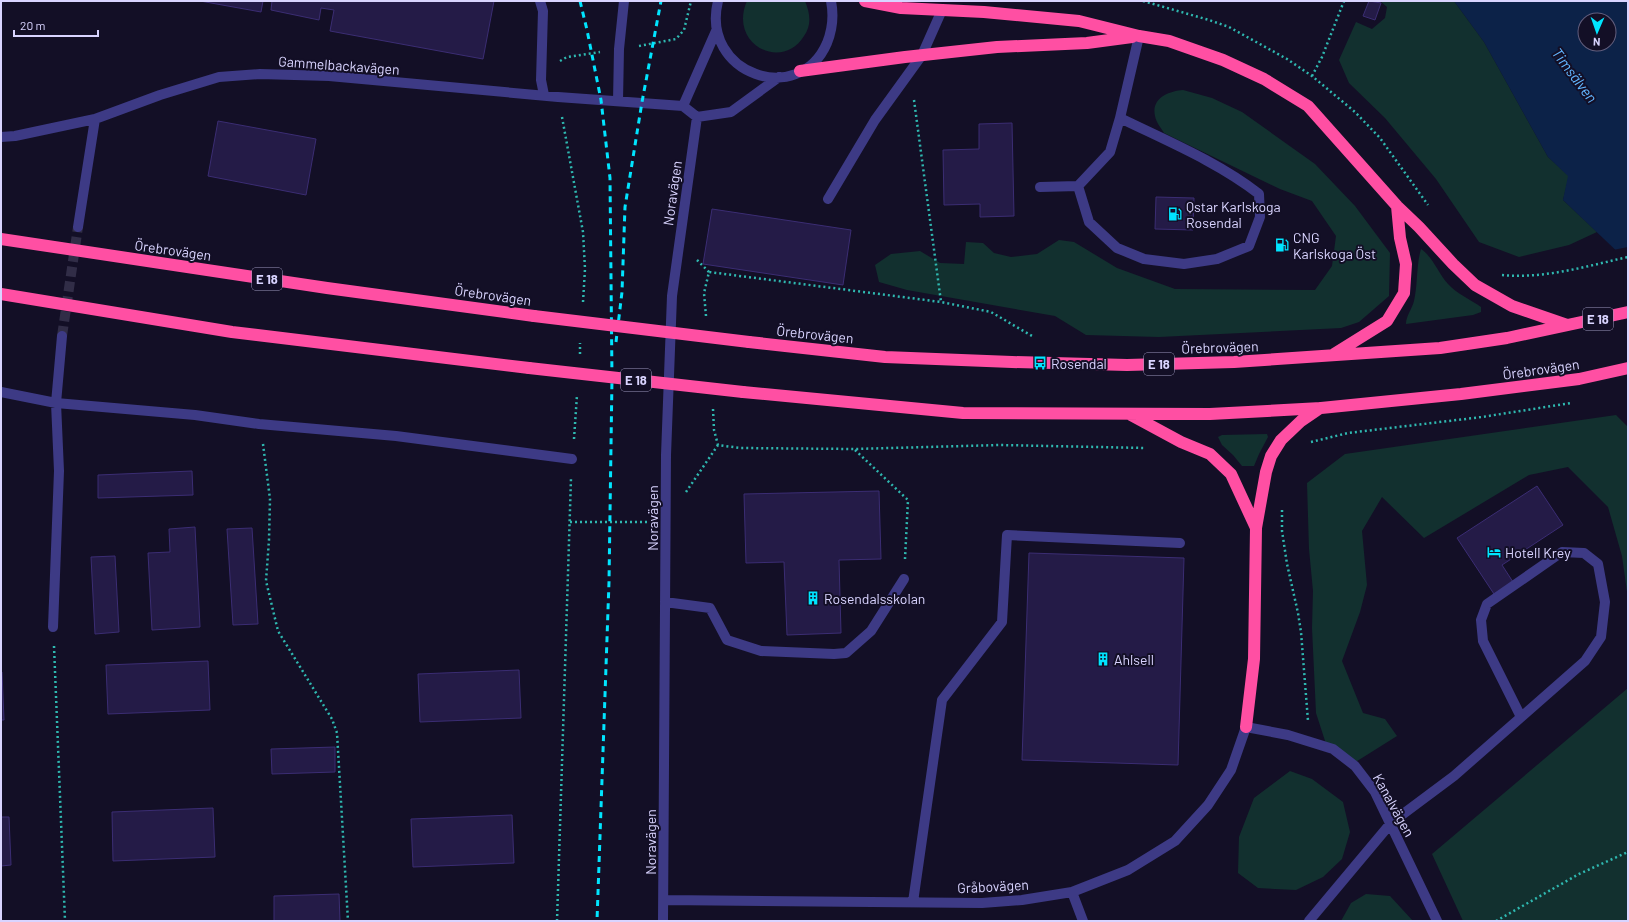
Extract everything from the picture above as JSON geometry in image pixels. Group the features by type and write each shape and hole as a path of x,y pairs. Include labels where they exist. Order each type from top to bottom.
{"highway":[{"path":"865,1 901,8 984,12 1079,21 1139,36 1169,41 1223,60 1264,80 1308,106 1397,206 1474,285 1512,306 1568,325"},
{"path":"800,71 997,47 1087,43 1139,36"},
{"path":"1332,356 1387,321 1404,293 1406,264 1400,238 1397,206"},
{"name":"Örebrovägen","path":"1,239 335,289 534,316 885,357 1127,365 1234,362 1440,348 1507,338 1628,312"},
{"name":"Örebrovägen","path":"1,294 232,332 529,368 743,392 963,414 1210,414 1321,408 1468,393 1579,379 1628,368"},
{"path":"1246,727 1254,659 1256,528 1266,472 1275,447 1281,440 1301,422 1321,408"},
{"path":"1130,414 1181,442 1210,454 1231,474 1256,528"}],"street":[{"path":"540,1 542,10 541,80 544,95"},
{"path":"618,101 619,49 624,1"},
{"path":"718,1 715,20 716,31 725,50 739,65 748,71 769,77 779,77 800,71 809,66 824,51 832,32 833,22 831,1"},
{"path":"828,199 875,120 922,55 942,10"},
{"path":"716,31 684,106 697,117 731,112 779,77"},
{"path":"1040,187 1078,186 1110,152 1120,118 1139,36"},
{"name":"Gammelbackavägen","path":"1,137 15,136 95,119 160,95 219,77 260,74 329,76 558,97 684,106"},
{"name":"Noravägen","path":"663,921 666,455 672,296 697,117"},
{"path":"1078,186 1089,222 1117,248 1144,259 1184,264 1218,259 1249,246 1260,217 1259,194 1244,182 1216,166 1120,118"},
{"path":"78,227 95,119"},
{"path":"53,627 59,471 56,403 62,336"},
{"path":"1,392 56,403 195,415 260,424 396,436 572,459"},
{"path":"913,902 942,700 1002,622 1006,535 1180,543"},
{"path":"1309,921 1391,823 1454,776 1521,717 1584,661 1601,637 1605,602 1598,564 1584,553 1562,552 1487,604 1483,614 1481,620 1483,641 1521,717"},
{"path":"665,602 710,608 727,640 761,651 834,654 846,653 871,631 904,579"},
{"name":"Kanalvägen","path":"1246,727 1288,735 1333,749 1355,766 1375,792 1437,921"},
{"name":"Gråbovägen","path":"664,900 982,903 1022,900 1072,892 1128,870 1175,841 1208,805 1231,770 1246,727"},
{"path":"1072,892 1083,921"}],"path":[{"path":"1312,76 1322,57 1344,1"},
{"path":"910,71 941,302"},
{"path":"558,97 583,232 585,269 583,309"},
{"path":"1558,272 1628,257"},
{"path":"705,306 704,293 709,272 941,302 991,312 1032,336"},
{"path":"579,356 580,340"},
{"path":"558,921 572,459 577,388"},
{"path":"1306,443 1348,432 1482,416 1577,402"},
{"path":"260,424 266,458 270,499 266,581 278,631 332,719 337,733 348,921"},
{"path":"570,522 666,522 718,445 714,430"},
{"path":"718,445 740,448 854,449 1000,445 1153,448"},
{"path":"854,449 908,500 904,579"},
{"path":"1282,505 1282,531 1301,632 1309,741"},
{"path":"53,627 64,921"},
{"path":"1496,921 1578,874 1628,852"}],"green space":[{"path":"747,1 805,1 809,19 807,32 794,47 783,52 771,52 760,48 751,40 745,30 743,16"},
{"path":"1380,1 1454,1 1484,42 1548,157 1569,176 1563,200 1597,232 1569,245 1519,257 1479,242 1436,179 1385,118 1349,83 1339,60 1356,22 1372,29 1385,18 1387,7"},
{"path":"1183,90 1212,98 1242,112 1315,164 1355,206 1390,253 1389,296 1359,322 1341,328 1159,337 1086,335 1055,316 907,290 879,282 875,265 891,254 920,251 940,263 964,264 966,242 983,243 994,253 1011,257 1037,254 1059,240 1074,242 1117,268 1175,289 1315,290 1332,266 1336,236 1312,201 1280,189 1164,133 1157,123 1154,110 1156,104 1158,100 1167,94"},
{"path":"1421,249 1429,256 1448,284 1481,307 1481,312 1473,315 1406,324 1414,301 1418,262"},
{"path":"1616,415 1628,427 1628,599 1622,556 1608,507 1568,467 1529,475 1424,538 1382,497 1362,531 1367,585 1360,612 1342,661 1363,713 1385,719 1397,736 1354,763 1327,747 1316,713 1312,628 1313,591 1309,549 1307,483 1345,454"},
{"path":"1267,434 1268,437 1254,466 1242,466 1222,445 1218,437 1222,435"},
{"path":"1628,688 1628,921 1463,921 1432,854"},
{"path":"1290,771 1312,779 1343,802 1350,832 1342,859 1323,877 1296,890 1258,888 1238,873 1239,837 1254,798"},
{"path":"1366,894 1390,896 1413,921 1341,921 1351,903"}],"water":[{"name":"Timsälven","path":"1454,1 1628,1 1628,384 1625,259 1563,200 1568,176 1548,157 1484,42"}],"pier":[{"path":"1628,247 1628,386 1626,384 1623,260 1613,250"}],"building":[{"path":"200,1 263,1 261,12"},
{"path":"272,1 494,1 483,59 330,31 334,10 321,8 319,20 271,10"},
{"path":"1369,1 1381,3 1375,20 1363,16"},
{"path":"218,121 316,139 306,195 208,176"},
{"path":"1012,123 1014,216 980,217 980,204 944,205 943,150 979,149 979,124"},
{"name":"Qstar Karlskoga Rosendal","path":"1156,197 1194,198 1193,230 1155,229"},
{"path":"712,209 851,230 843,285 703,264"},
{"path":"192,471 193,495 98,498 98,475"},
{"name":"Hotell Krey","path":"1537,486 1563,525 1502,565 1513,582 1494,594 1457,538"},
{"name":"Rosendalsskolan","path":"879,491 881,559 839,560 841,633 787,635 784,562 746,563 744,494"},
{"path":"195,527 200,627 152,630 148,553 170,552 169,529"},
{"path":"252,528 258,624 233,625 227,529"},
{"name":"Ahlsell","path":"1029,553 1184,558 1178,765 1022,760"},
{"path":"115,556 119,632 95,634 91,557"},
{"path":"208,661 210,710 108,714 106,665"},
{"path":"519,670 521,718 420,722 418,674"},
{"path":"2,672 4,720 1,720"},
{"path":"335,747 335,772 272,774 271,749"},
{"path":"213,808 215,857 113,861 112,812"},
{"path":"512,815 514,863 413,867 411,819"},
{"path":"1,817 9,817 11,865 1,866"},
{"path":"339,894 340,921 274,921 274,896"}],"tunnel":[{"path":"62,336 78,227"}],"railway":[{"path":"580,1 601,100 610,178 612,378 609,582 597,921"},
{"path":"616,342 622,292 625,207 642,102 661,1"}],"place":[{"name":"Qstar Karlskoga Rosendal","path":"1175,214"},
{"name":"CNG Karlskoga Öst","path":"1282,245"},
{"name":"Rosendal","path":"1040,363"},
{"name":"Hotell Krey","path":"1494,552"},
{"name":"Rosendalsskolan","path":"813,598"},
{"name":"Ahlsell","path":"1103,659"}]}
